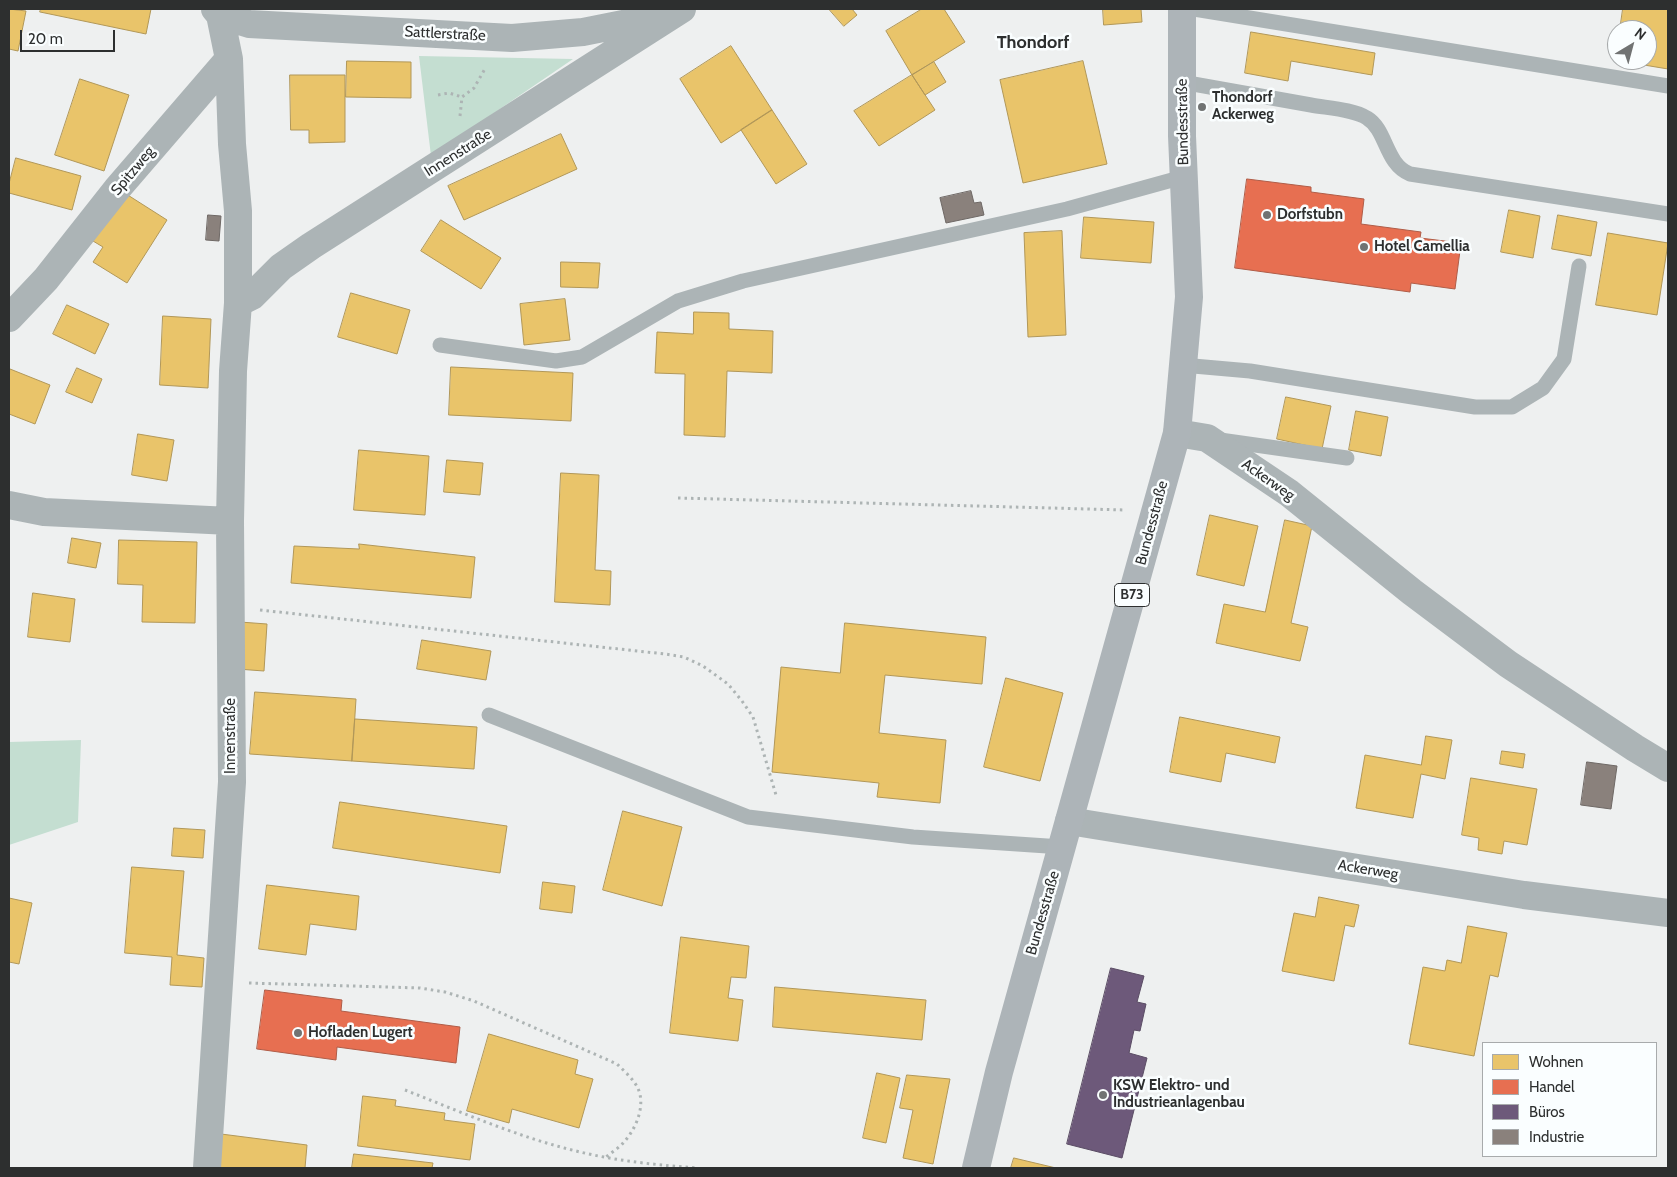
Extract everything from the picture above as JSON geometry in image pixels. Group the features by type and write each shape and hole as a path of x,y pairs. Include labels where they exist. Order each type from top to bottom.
{"main road":[{"name":"Bundesstraße","path":"976,1168 999,1072 1177,433 1189,297 1182,136 1182,9"}],"street":[{"name":"Sattlerstraße","path":"217,12 249,24 276,17 512,38 583,32 633,22 677,9"},
{"name":"Innenstraße","path":"238,303 252,296 281,267 311,246 682,9"},
{"path":"217,12 229,59"},
{"name":"Innenstraße","path":"207,1168 232,782 230,521 233,371 238,303 238,211 232,144 229,59"},
{"name":"Spitzweg","path":"9,318 46,279 117,189 229,59"},
{"name":"Ackerweg","path":"1177,433 1207,438 1289,493 1412,592 1508,664 1668,768"},
{"path":"9,505 44,512 230,521"},
{"name":"Ackerweg","path":"1066,834 1668,912"}],"lane":[{"path":"1194,9 1668,86"},
{"path":"1182,82 1340,110 1366,117 1372,122 1397,165 1403,171 1410,174 1668,214"},
{"path":"440,345 556,361 582,357 678,301 744,281 1068,209 1183,177"},
{"path":"1182,365 1250,370 1475,407 1512,407 1543,388 1564,360 1580,266"},
{"path":"1207,438 1347,458"},
{"path":"489,715 748,817 913,837 1066,834"}],"path":[{"path":"465,148 459,111 462,97 474,88 488,64 490,36"},
{"path":"438,94 449,93 462,97"},
{"path":"678,498 1155,511"},
{"path":"231,606 656,652 684,657 703,666 728,684 742,700 753,717 777,800 790,816 803,824"},
{"path":"219,982 420,988 445,992 474,1001 617,1064 632,1079 639,1091 641,1106 636,1122 624,1142 606,1157"},
{"path":"405,1090 478,1119 576,1151 606,1157 697,1168"}],"green space":[{"path":"419,56 573,59 431,156"},
{"path":"81,740 78,822 9,845 9,742"}],"building: Wohnen":[{"path":"9,9 26,11 18,51 9,49"},
{"path":"41,9 151,9 146,34 40,12"},
{"path":"829,9 852,9 857,15 844,26"},
{"path":"922,9 944,9 965,42 912,75 886,31"},
{"path":"1103,9 1141,9 1142,22 1104,25"},
{"path":"1623,9 1668,9 1668,69 1657,67 1657,20 1621,20"},
{"path":"1251,32 1375,53 1372,75 1291,61 1288,81 1245,73"},
{"path":"731,46 772,110 721,143 680,79"},
{"path":"347,61 411,62 411,98 346,97"},
{"path":"1083,61 1107,164 1023,183 1000,80"},
{"path":"934,62 946,82 925,95 912,75"},
{"path":"290,75 345,75 345,142 309,143 309,130 291,130"},
{"path":"912,75 935,110 879,146 854,111"},
{"path":"80,79 129,95 104,171 55,155"},
{"path":"772,110 807,164 776,184 741,130"},
{"path":"561,134 577,169 464,220 448,186"},
{"path":"16,158 81,176 72,210 9,193 9,184"},
{"path":"123,192 167,220 127,283 93,262 103,247 93,241"},
{"path":"1509,210 1540,216 1533,258 1501,252"},
{"path":"1558,215 1597,222 1591,256 1552,249"},
{"path":"1084,217 1154,222 1151,263 1081,258"},
{"path":"441,220 501,258 481,289 421,251"},
{"path":"1062,231 1066,335 1028,337 1024,233"},
{"path":"1608,233 1668,243 1657,315 1596,305"},
{"path":"561,262 600,263 598,288 561,287"},
{"path":"351,293 410,310 397,354 338,337"},
{"path":"565,299 570,340 524,345 520,304"},
{"path":"67,305 109,324 95,354 53,334"},
{"path":"694,312 729,313 729,329 773,331 772,373 727,371 725,437 684,435 685,374 655,373 657,332 693,334"},
{"path":"163,316 211,319 208,388 160,385"},
{"path":"451,367 573,373 571,421 449,415"},
{"path":"77,368 102,379 92,403 66,392"},
{"path":"10,369 50,385 35,424 9,414"},
{"path":"1286,397 1331,406 1322,449 1277,439"},
{"path":"1356,411 1388,417 1381,456 1349,450"},
{"path":"138,434 174,440 167,481 132,475"},
{"path":"359,450 429,456 425,515 354,510"},
{"path":"447,460 483,463 480,495 444,492"},
{"path":"561,473 599,475 595,570 611,571 610,605 555,602"},
{"path":"1210,515 1258,526 1244,586 1197,575"},
{"path":"1285,520 1312,526 1291,623 1308,627 1300,661 1216,643 1224,604 1265,612"},
{"path":"72,538 101,543 96,568 68,563"},
{"path":"119,540 197,542 195,623 142,622 143,585 118,584"},
{"path":"359,544 475,557 471,598 291,583 294,546 359,549"},
{"path":"33,593 75,599 70,642 28,637"},
{"path":"240,622 267,624 264,671 237,669"},
{"path":"845,623 986,637 982,684 885,675 879,733 946,740 940,803 877,797 879,783 772,772 781,667 840,673"},
{"path":"422,640 491,651 486,680 417,669"},
{"path":"1006,678 1063,693 1040,781 984,767"},
{"path":"255,692 356,699 352,761 250,754"},
{"path":"1180,717 1280,737 1275,763 1226,753 1221,782 1170,772"},
{"path":"355,719 477,727 474,769 352,761"},
{"path":"1426,736 1452,740 1445,779 1421,774 1413,818 1356,808 1365,755 1421,765"},
{"path":"1502,751 1525,754 1523,768 1500,764"},
{"path":"1471,778 1537,789 1527,845 1504,841 1502,854 1478,850 1479,838 1462,835"},
{"path":"340,802 507,826 500,873 333,848"},
{"path":"623,811 682,827 662,906 603,890"},
{"path":"174,828 205,830 203,858 172,856"},
{"path":"132,867 184,871 177,955 204,958 202,987 170,985 172,957 125,953"},
{"path":"543,882 575,886 572,913 540,909"},
{"path":"267,885 359,896 356,930 310,924 306,955 259,949"},
{"path":"1319,897 1359,905 1354,927 1345,925 1334,981 1282,971 1294,913 1315,917"},
{"path":"9,898 32,903 19,964 9,962"},
{"path":"1468,926 1507,933 1498,977 1490,975 1474,1056 1409,1044 1423,967 1445,971 1447,960 1461,963"},
{"path":"681,937 749,946 746,978 731,977 728,998 743,1000 738,1041 670,1033"},
{"path":"775,987 926,1000 922,1040 773,1027"},
{"path":"489,1034 578,1060 575,1074 593,1079 579,1128 512,1109 509,1123 467,1111"},
{"path":"877,1073 900,1078 886,1143 863,1138"},
{"path":"907,1075 950,1079 933,1164 903,1158 913,1110 900,1108"},
{"path":"363,1096 396,1100 395,1106 445,1113 444,1120 475,1124 470,1160 358,1146"},
{"path":"221,1134 307,1145 305,1168 217,1168"},
{"path":"354,1154 433,1163 432,1168 352,1168"},
{"path":"1014,1158 1056,1168 1011,1168"}],"building: Handel":[{"path":"1247,179 1311,187 1311,192 1364,199 1361,224 1421,232 1420,238 1461,243 1455,289 1411,283 1410,292 1235,268"},
{"path":"265,990 342,1000 341,1011 460,1027 456,1063 337,1047 336,1060 257,1049"}],"building: Büros":[{"path":"1111,968 1144,976 1137,1002 1146,1004 1140,1031 1134,1030 1129,1053 1147,1058 1122,1158 1067,1144"}],"building: Industrie":[{"path":"971,191 974,203 981,202 984,215 946,223 940,198"},
{"path":"208,215 221,216 219,241 206,240"},
{"path":"1587,762 1617,766 1611,809 1581,805"}],"place":[{"name":"Thondorf Ackerweg","path":"1202,107"},
{"name":"Dorfstubn","path":"1267,215"},
{"name":"Hotel Camellia","path":"1364,247"},
{"name":"Hofladen Lugert","path":"298,1033"},
{"name":"KSW Elektro- und Industrieanlagenbau","path":"1103,1095"}],"district":[{"name":"Thondorf","path":"1033,43"}]}
